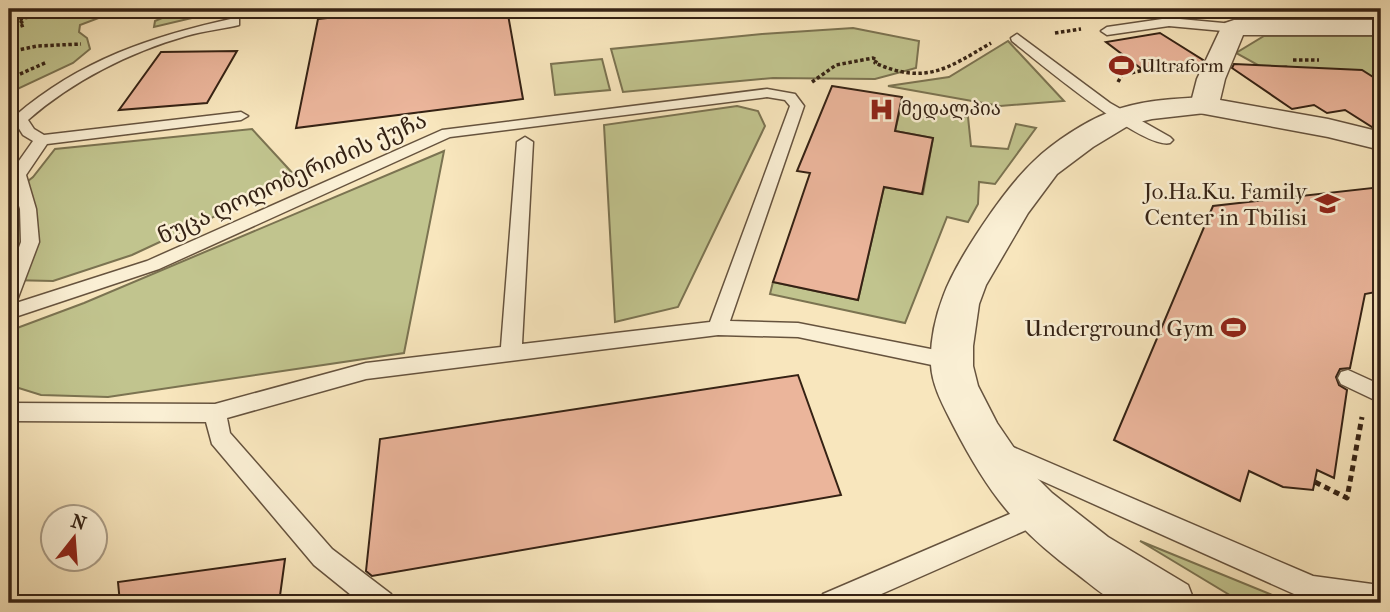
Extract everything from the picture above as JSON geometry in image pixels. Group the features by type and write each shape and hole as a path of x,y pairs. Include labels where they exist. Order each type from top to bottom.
{"street":[{"path":"1205,106 1211,79 1234,28 1381,27"},
{"path":"1168,603 1146,593 1072,539 1018,492 959,393 951,360 962,294 1010,215 1044,168 1121,118 1153,110 1205,106 1381,141"}],"lane":[{"path":"235,22 181,33 66,84 37,102 20,119 28,132 42,139 242,116"},
{"path":"1107,31 1168,22 1234,28"},
{"path":"1017,38 1089,97 1121,118 1165,140"},
{"path":"718,328 797,106 790,97 767,93"},
{"name":"ნუცა ღოღობერიძის ქუჩა","path":"9,312 153,265 447,133 767,93"},
{"path":"9,298 30,243 28,209 13,179 42,139"},
{"path":"511,354 525,142"},
{"path":"9,412 215,413 366,370 718,328 797,330 951,360"},
{"path":"215,413 220,437 323,557 382,603"},
{"path":"989,446 1312,589 1373,597 1381,593"},
{"path":"832,603 1041,512"}],"path":[{"path":"9,9 16,9"},
{"path":"9,30 24,25 19,19 52,12 48,9"},
{"path":"235,22 240,18 330,9"},
{"path":"767,93 815,81 820,74 836,65 873,58 877,60 876,63 890,70 917,77 945,70 994,41 1088,28 1107,31"},
{"path":"9,40 13,41 11,52 37,46 81,44 72,52"},
{"path":"9,79 52,60"},
{"path":"1315,481 1347,498 1365,387 1381,345"}],"green space":[{"path":"9,9 106,11 104,16 80,25 79,32 87,38 90,49 73,63 9,93"},
{"path":"183,9 230,9 154,27 155,21"},
{"path":"853,28 919,41 916,68 875,79 773,78 623,92 611,49 762,34"},
{"path":"1264,36 1381,36 1381,76 1305,78 1286,66 1265,69 1236,53"},
{"path":"1008,41 1064,101 1000,106 888,86 949,77"},
{"path":"602,59 610,90 555,95 551,64"},
{"path":"737,106 758,111 765,126 678,307 615,322 604,125"},
{"path":"900,110 968,117 971,146 1008,149 1016,124 1036,128 995,184 979,182 978,204 968,222 947,217 905,323 770,294 773,282 858,300 884,187 923,194 933,138 895,131"},
{"path":"252,129 297,178 132,255 53,281 9,280 9,196 33,177 55,149"},
{"path":"444,151 404,353 108,397 41,395 9,385 9,331 84,303"},
{"path":"1140,541 1292,603 1243,603"}],"building":[{"path":"412,9 507,9 523,99 296,128 318,19"},
{"path":"1160,33 1203,60 1202,63 1147,73 1106,42"},
{"path":"237,51 207,103 119,110 161,52"},
{"path":"1234,64 1362,70 1381,82 1381,129 1372,127 1345,110 1327,113 1314,105 1292,109 1232,68"},
{"path":"832,86 902,97 895,131 933,138 922,194 884,187 858,300 773,282 810,173 797,171"},
{"path":"1381,187 1381,291 1365,294 1350,368 1340,369 1336,377 1339,385 1347,390 1334,478 1317,470 1313,490 1283,487 1249,471 1240,501 1114,440 1213,206"},
{"path":"798,375 841,495 372,576 366,571 380,439"},
{"path":"285,559 279,603 120,603 118,582"}],"place":[{"name":"Ultraform","path":"1121,66"},
{"name":"მედალპია","path":"881,109"},
{"name":"Jo.Ha.Ku. Family Center in Tbilisi","path":"1327,204"},
{"name":"Underground Gym","path":"1234,328"}]}
